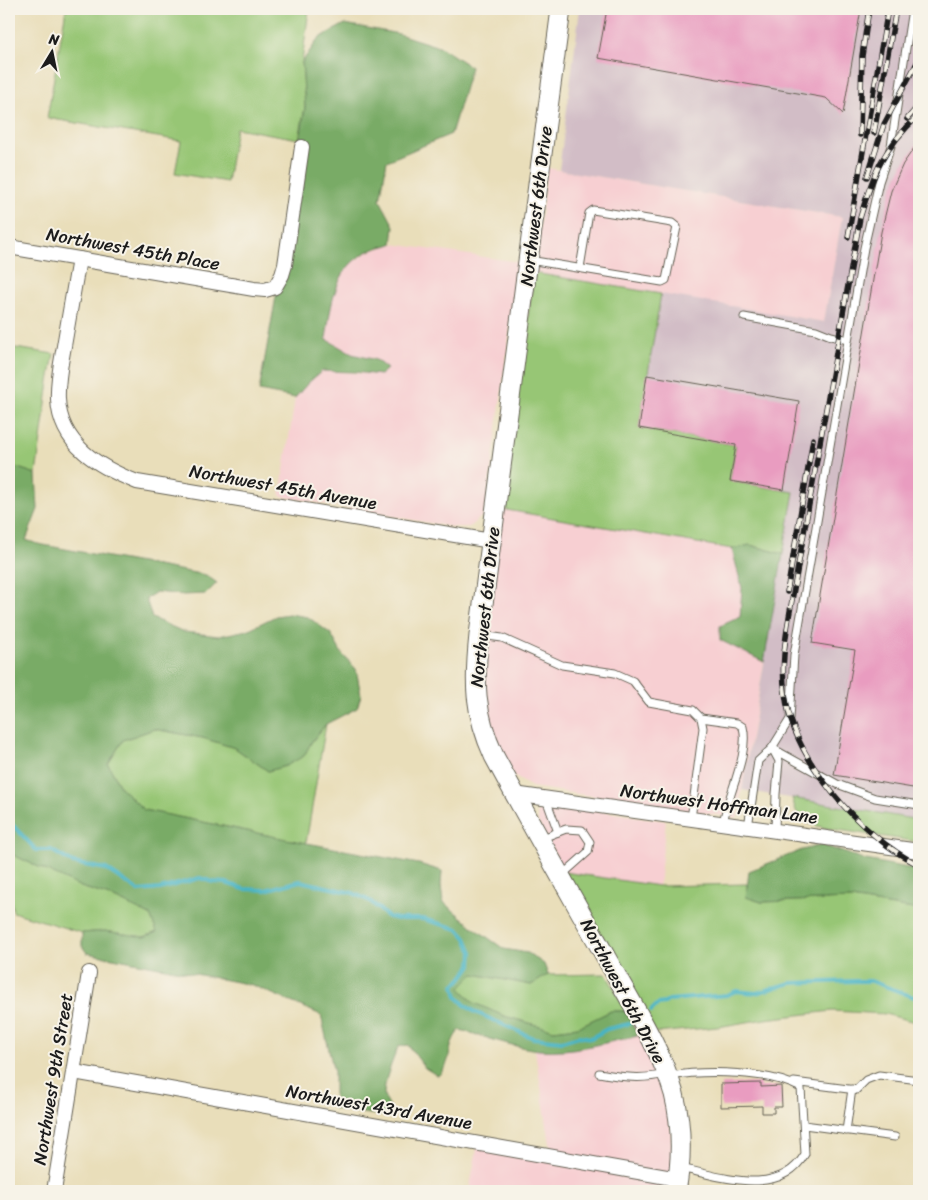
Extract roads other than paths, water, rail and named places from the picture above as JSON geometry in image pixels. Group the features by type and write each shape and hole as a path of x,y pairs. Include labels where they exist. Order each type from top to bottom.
{"main road":[{"name":"Northwest 6th Drive","path":"561,9 479,635 476,694 478,711 487,739 514,794 642,1021 668,1075 680,1124 678,1179"}],"street":[{"name":"Northwest 45th Place","path":"9,247 250,288 265,290 275,287 285,265 302,147"},
{"name":"Northwest 45th Avenue","path":"78,259 58,378 58,399 61,416 68,432 77,446 89,457 112,472 137,482 491,541"},
{"name":"Northwest Hoffman Lane","path":"514,794 919,851"},
{"name":"Northwest 9th Street","path":"54,1191 89,973"},
{"name":"Northwest 43rd Avenue","path":"74,1072 678,1179"}],"lane":[{"path":"748,827 758,761 772,748 790,719 794,654 864,248 879,182 891,146 912,9"},
{"path":"529,260 662,282 666,280 677,227 672,223 593,210 589,213 580,268"},
{"path":"744,317 816,330 848,340"},
{"path":"479,635 502,638 562,665 615,673 633,681 649,702 693,710 701,718 703,728 691,819"},
{"path":"701,718 737,723 744,727 745,734 739,767 725,810 723,824"},
{"path":"772,748 837,784 875,798 919,805"},
{"path":"772,748 780,761 776,794 775,831"},
{"path":"546,799 558,832"},
{"path":"540,839 566,829 582,830 590,842 588,852 560,876"},
{"path":"599,1073 632,1078 650,1078 700,1072 772,1078 856,1090 866,1080 879,1075 919,1080"},
{"path":"678,1179 748,1182 776,1178 788,1173 801,1161 805,1154 802,1088 789,1081"},
{"path":"846,1131 852,1089"},
{"path":"804,1125 894,1137"}],"waterway":[{"path":"9,821 36,850 51,850 73,863 106,869 139,891 160,889 200,878 244,889 265,890 300,881 353,893 370,901 388,917 423,919 458,929 466,938 472,952 471,965 454,985 457,997 475,1012 533,1038 562,1041 579,1036 591,1038 607,1029 629,1024"},
{"path":"651,1011 658,1004 669,1000 727,995 736,991 756,993 791,983 871,981 919,999"}],"railway":[{"path":"860,135 862,56 869,9"},
{"path":"848,237 888,9"},
{"path":"874,133 896,9"},
{"path":"867,177 884,124 919,59"},
{"path":"907,119 919,105"},
{"path":"919,115 888,150 881,162 870,187 860,218 789,617 783,664 785,693 791,718 801,744 815,769 853,816 874,835 919,865"},
{"path":"787,592 813,439"}]}
